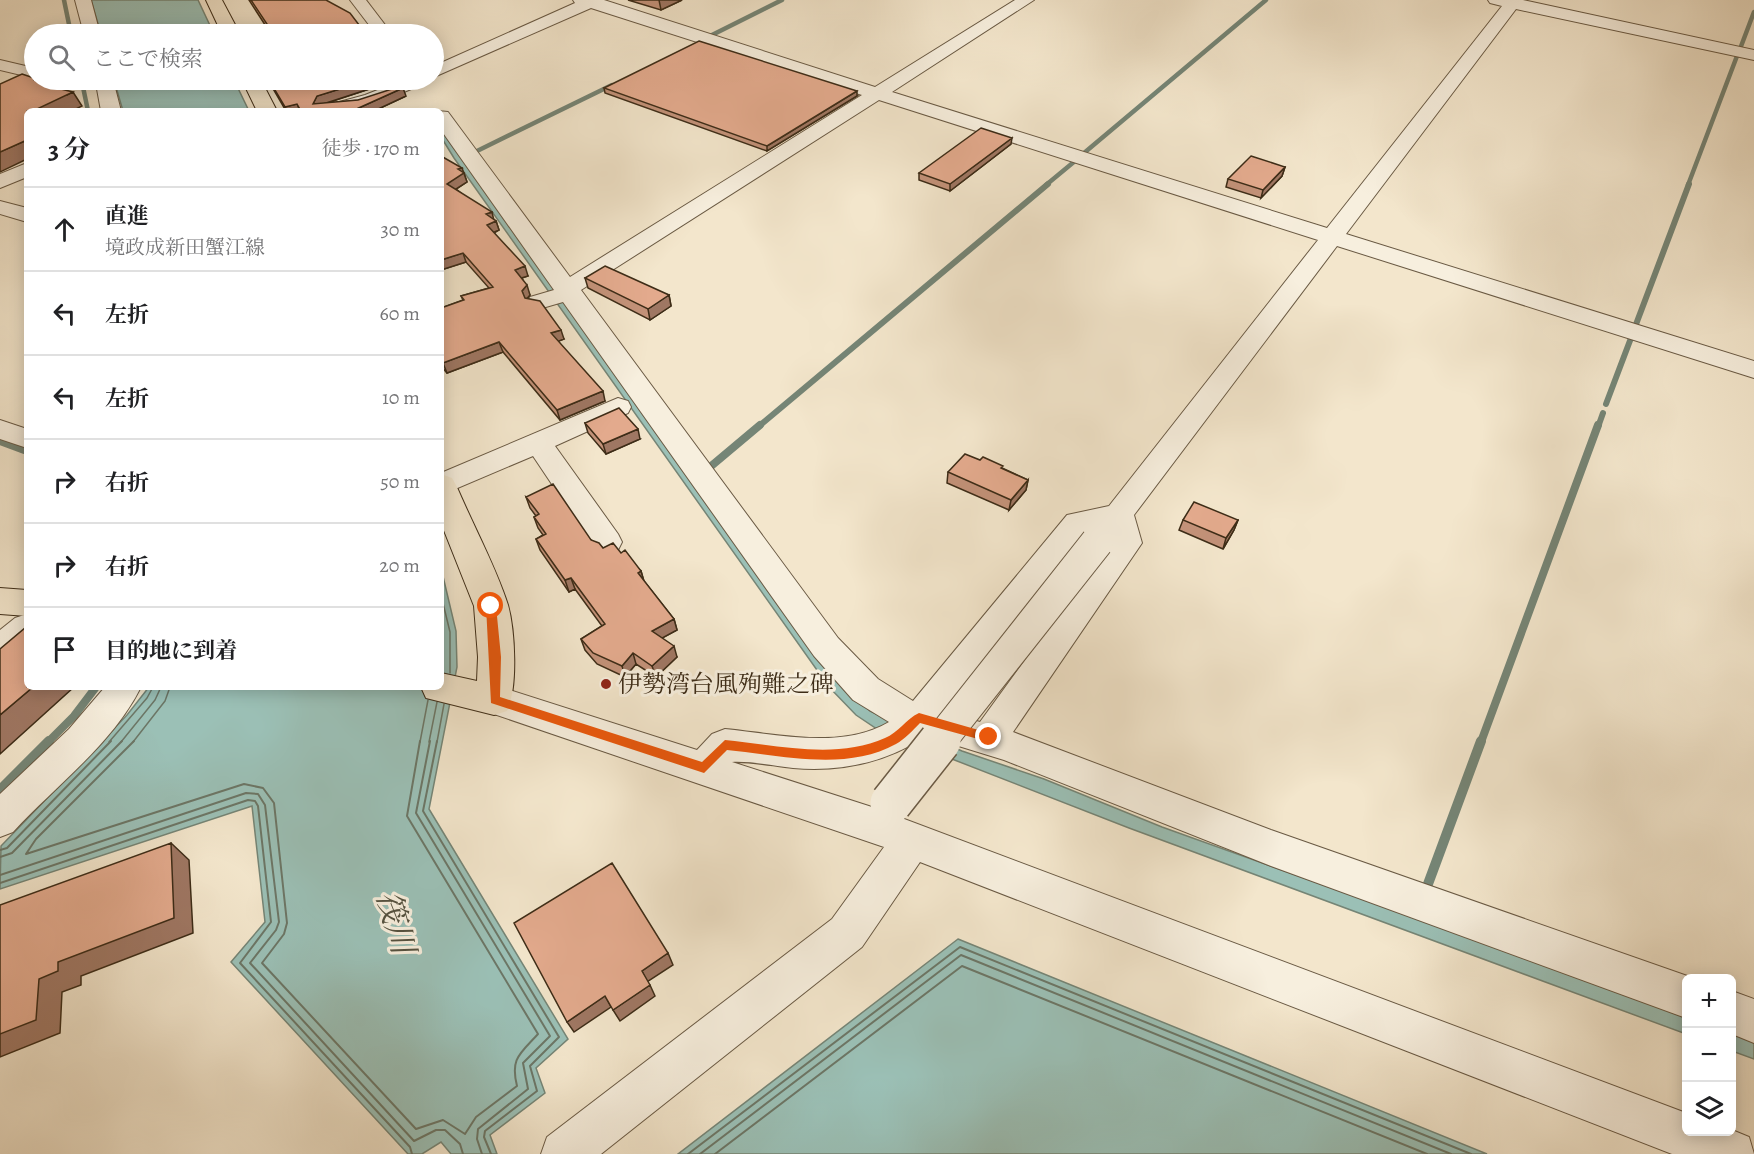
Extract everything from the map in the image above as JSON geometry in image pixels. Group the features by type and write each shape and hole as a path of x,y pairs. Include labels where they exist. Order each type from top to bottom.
{"main road":[{"path":"214,0 226,24"},
{"path":"257,90 266,108"},
{"path":"444,492 491,606 496,657 466,694"},
{"path":"0,601 24,603"}],"street":[{"path":"83,0 89,24"},
{"path":"358,0 376,24"},
{"path":"558,295 1026,0"},
{"path":"444,67 589,1 1754,370"},
{"path":"568,1151 847,933 892,823 1097,542 1334,237 1508,1 1754,55"},
{"path":"0,65 24,71"},
{"path":"106,90 110,108"},
{"path":"339,108 372,99 423,94 432,108"},
{"path":"444,125 558,295 826,647 850,676 870,693 894,708 908,728 989,737 1167,810 1682,996"},
{"path":"0,182 24,170"},
{"path":"0,207 24,214"},
{"path":"444,484 618,407"},
{"path":"0,429 24,438"},
{"path":"538,442 608,542"},
{"path":"704,768 725,745 827,755 865,751 908,728 1078,523 1119,514"},
{"path":"989,737 1126,543 1119,514"},
{"path":"0,649 24,629"},
{"path":"0,820 25,791 94,727 122,690"},
{"path":"466,694 704,768 892,823 1732,1154"},
{"path":"1736,1015 1754,1021"}],"water":[{"path":"91,0 198,0 209,24 98,24"},
{"path":"117,90 239,90 248,108 122,108"},
{"path":"444,133 845,687 870,711 962,751 1044,779 1162,827 1682,1014 1682,1033 1129,828 880,731 856,715 829,687 454,158 444,142"},
{"name":"筏川","path":"444,581 456,631 457,667 429,809 568,1039 536,1068 545,1093 490,1135 497,1154 451,1154 441,1142 422,1154 408,1154 231,962 265,922 252,806 0,889 1,846 127,715 147,690 444,690"},
{"path":"958,939 1487,1154 678,1154"},
{"path":"1736,1033 1754,1040 1754,1059 1736,1052"}],"building":[{"path":"251,0 326,0 350,13 358,24 267,24"},
{"path":"699,41 857,91 767,146 604,88"},
{"path":"22,74 24,75 24,90 73,92 39,108 24,108 24,141 0,152 0,84"},
{"path":"275,90 336,90 317,96 313,104 358,100 389,90 399,90 359,108 299,108 297,104 285,107"},
{"path":"981,128 1012,138 950,184 919,173"},
{"path":"1251,156 1285,167 1263,190 1228,179"},
{"path":"444,158 462,168 458,169 464,173 447,184 492,212 486,214 496,221 487,225 525,266 515,270 527,285 522,291 525,298 540,301 561,330 551,333 603,391 557,410 499,342 444,363 444,307 464,300 461,296 493,287 463,253 444,259"},
{"path":"605,266 669,295 648,309 585,278"},
{"path":"619,408 638,429 603,444 585,423"},
{"path":"965,454 980,460 983,457 1028,480 1011,500 948,472"},
{"path":"553,484 591,540 599,543 603,548 613,543 621,553 625,550 641,571 638,573 674,619 652,631 674,646 652,666 633,653 622,666 593,653 581,639 605,624 571,578 565,580 536,539 546,534 534,517 539,514 526,497"},
{"path":"1194,502 1238,520 1226,538 1183,520"},
{"path":"24,629 24,690 29,690 0,715 0,649"},
{"path":"171,843 174,918 58,962 58,971 39,979 36,1020 0,1034 0,905"},
{"path":"612,863 668,953 642,971 650,985 613,1010 605,996 567,1022 514,923"}],"waterway":[{"path":"64,0 69,24"},
{"path":"708,37 782,0"},
{"path":"1084,153 1266,0"},
{"path":"1740,49 1754,12"},
{"path":"1688,185 1737,56"},
{"path":"477,151 612,85"},
{"path":"84,90 87,108"},
{"path":"1046,185 1075,161"},
{"path":"758,427 1048,184"},
{"path":"1635,327 1689,184"},
{"path":"1606,404 1631,338"},
{"path":"1598,427 1603,413"},
{"path":"710,467 760,425"},
{"path":"1481,742 1598,425"},
{"path":"0,441 24,450"},
{"path":"0,790 74,716 94,690"},
{"path":"1428,884 1481,741"}],"place":[{"name":"伊勢湾台風殉難之碑","path":"606,684"}],"route":[{"path":"491,606 496,657 494,700 704,768 725,745 827,755 865,751 892,741 913,726 919,718 989,737"}]}
